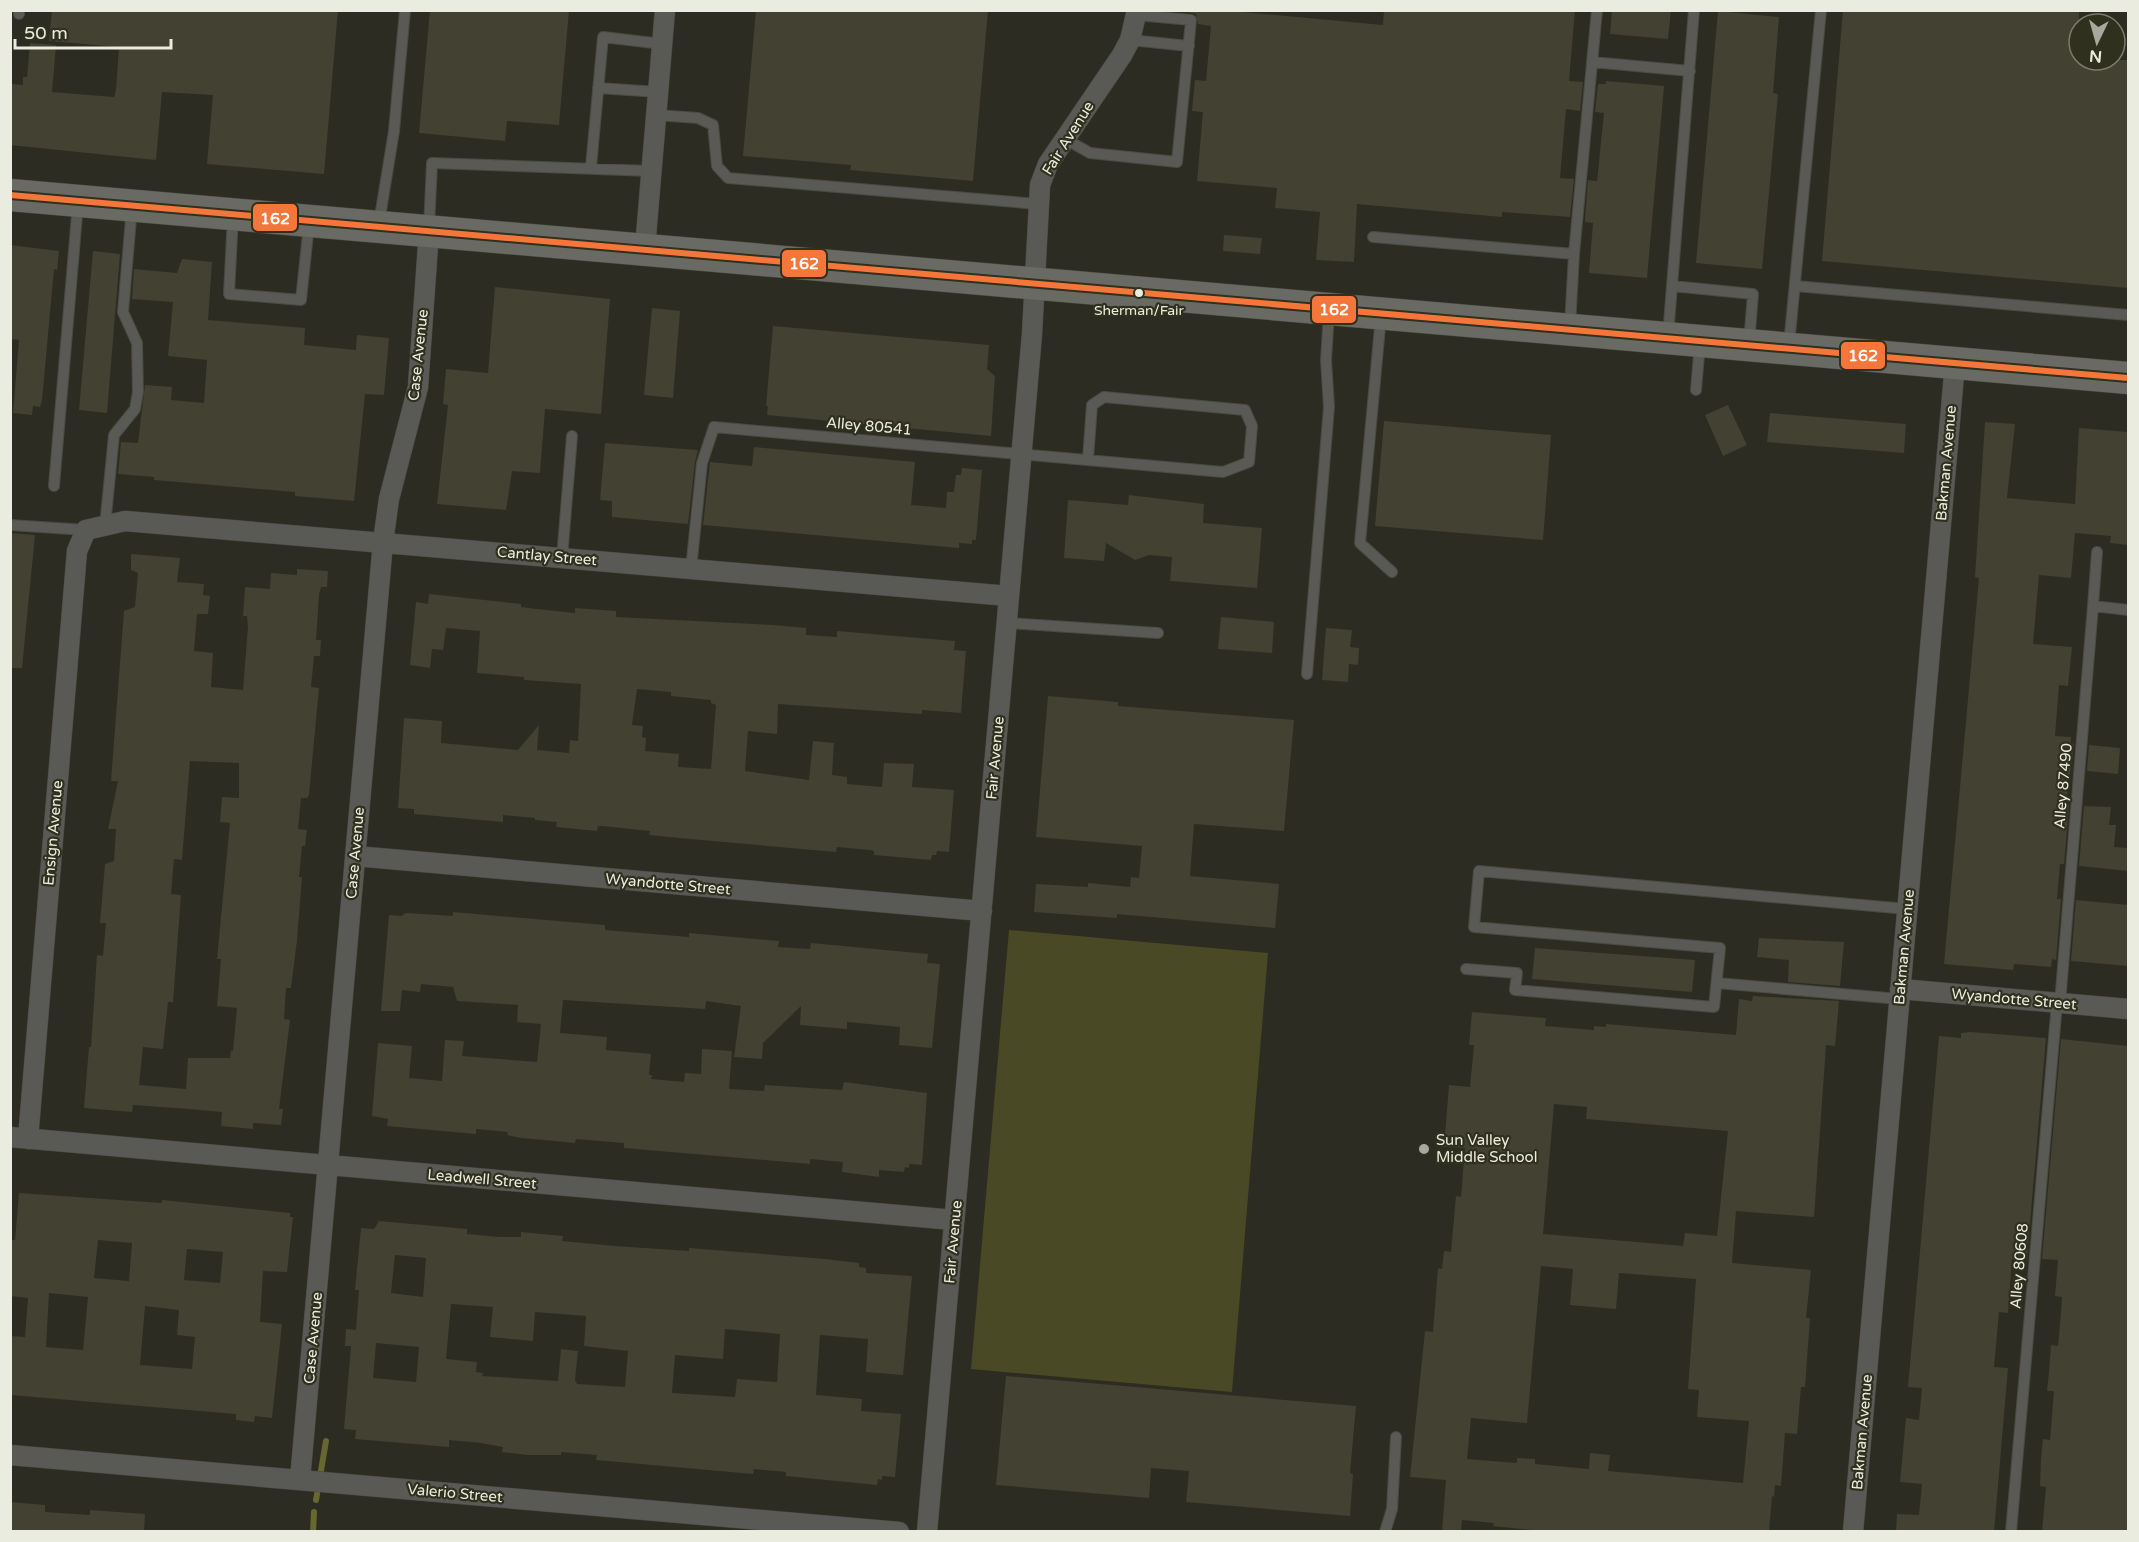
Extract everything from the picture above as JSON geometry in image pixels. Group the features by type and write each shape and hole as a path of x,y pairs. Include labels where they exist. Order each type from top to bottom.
{"main road":[{"path":"10,195 645,248 2128,378"}],"street":[{"path":"645,248 665,10"},
{"name":"Fair Avenue","path":"927,1532 1022,454 1040,185 1048,164 1130,40 1137,13"},
{"name":"Case Avenue","path":"300,1480 382,542 389,499 418,387 429,231"},
{"name":"Bakman Avenue","path":"1853,1532 1955,363"},
{"name":"Cantlay Street","path":"96,528 124,521 1009,596"},
{"name":"Ensign Avenue","path":"19,1138 77,551 96,528"},
{"name":"Wyandotte Street","path":"355,856 982,911"},
{"name":"Wyandotte Street","path":"1900,994 2128,1009"},
{"name":"Leadwell Street","path":"19,1138 954,1220"},
{"name":"Valerio Street","path":"10,1455 899,1532"}],"lane":[{"path":"379,226 394,131 405,10"},
{"path":"1570,329 1597,10"},
{"path":"1668,338 1694,10"},
{"path":"1789,348 1821,10"},
{"path":"1065,139 1090,153 1177,162 1191,20 1137,13"},
{"path":"591,167 603,37 662,44"},
{"path":"1130,40 1189,46"},
{"path":"1592,62 1690,71"},
{"path":"598,88 658,92"},
{"path":"656,115 698,118 713,125 717,166 728,178 1038,204"},
{"path":"429,231 432,163 591,167 651,171"},
{"path":"54,486 78,201"},
{"path":"10,525 96,528 114,435 135,409 138,392 137,343 123,312 132,206"},
{"path":"233,214 229,294 301,300 309,220"},
{"path":"1373,237 1575,254"},
{"path":"1672,286 1753,294 1749,345"},
{"path":"1794,286 2128,315"},
{"path":"1307,674 1329,407 1326,360 1329,309"},
{"path":"1382,313 1360,543 1392,572"},
{"path":"1696,390 1700,341"},
{"name":"Alley 80541","path":"691,569 702,463 714,428 1223,472 1249,462 1252,426 1245,410 1104,397 1092,405 1088,459"},
{"path":"562,558 572,436"},
{"name":"Alley 87490","path":"2059,1003 2097,552"},
{"path":"2093,606 2128,610"},
{"path":"1007,623 1158,633"},
{"path":"1466,969 1516,973 1515,990 1714,1007 1720,948 1474,927 1479,871 1907,909"},
{"path":"1717,983 1900,994"},
{"name":"Alley 80608","path":"2011,1532 2059,1003"},
{"path":"1385,1532 1392,1509 1396,1437"}],"shaded area":[{"path":"1009,930 1268,953 1232,1392 971,1369"}],"building":[{"path":"52,10 338,10 324,174 207,164 213,95 162,92 156,160 10,145 10,88 12,84 23,85 23,77 27,77 30,43 56,45 52,92 114,97 119,47 49,41"},
{"path":"430,10 569,10 559,125 507,121 505,141 419,133"},
{"path":"756,10 988,10 973,181 850,170 851,165 743,156"},
{"path":"1179,10 1222,10 1383,25 1384,10 1575,10 1569,81 1583,82 1580,111 1566,109 1560,178 1574,179 1570,217 1502,212 1502,217 1357,204 1354,262 1316,260 1320,212 1275,208 1277,188 1197,181 1203,112 1192,111 1195,80 1206,81 1211,26 1198,24 1196,14"},
{"path":"1612,10 1671,10 1668,39 1610,34"},
{"path":"1843,10 2079,10 2079,12 2067,12 2067,72 2127,72 2128,60 2128,288 1822,261"},
{"path":"1718,11 1779,17 1773,93 1778,94 1762,269 1696,263"},
{"path":"1606,81 1664,86 1647,278 1589,273 1593,223 1585,222 1588,180 1597,181 1604,113 1595,112 1598,84 1606,84"},
{"path":"1224,235 1262,238 1260,254 1223,251"},
{"path":"10,245 59,251 57,270 54,269 42,400 40,407 33,406 32,415 13,413 19,340 10,339"},
{"path":"93,251 120,254 107,413 79,410"},
{"path":"182,259 212,262 208,320 305,328 304,345 356,350 357,335 389,338 384,395 365,394 354,501 295,496 295,492 154,480 154,477 118,474 121,442 138,443 145,385 172,387 171,400 204,403 207,360 168,356 173,302 132,299 134,269 177,273"},
{"path":"495,287 610,299 601,414 545,409 540,473 512,471 506,510 437,504 448,405 443,404 446,369 488,373"},
{"path":"652,308 680,311 673,398 644,395"},
{"path":"773,326 989,345 987,369 995,376 991,436 767,415"},
{"path":"1728,405 1747,445 1723,456 1705,415"},
{"path":"1770,413 1906,424 1904,453 1767,442"},
{"path":"1384,421 1551,435 1543,540 1375,526"},
{"path":"1985,422 2015,424 2007,498 2075,504 2079,428 2128,432 2128,545 2110,543 2111,536 2075,533 2071,578 2039,575 2033,644 2072,647 2068,686 2059,685 2055,736 2071,737 2071,743 2074,744 2066,804 2069,805 2064,864 2060,864 2057,899 2061,899 2056,960 2052,959 2051,967 2014,964 2013,970 1944,964 1979,578 1975,577"},
{"path":"605,443 698,450 688,524 612,517 612,501 600,500"},
{"path":"754,447 915,462 911,505 946,508 947,492 954,492 956,475 961,475 962,468 982,470 976,540 972,540 972,544 959,543 959,548 703,525 710,462 752,466"},
{"path":"1129,495 1204,504 1203,523 1262,528 1257,588 1170,581 1172,557 1149,555 1135,560 1106,543 1104,561 1064,558 1068,500 1128,505"},
{"path":"10,533 35,535 22,668 10,668"},
{"path":"131,554 180,558 177,582 204,584 203,595 210,596 208,614 197,614 194,651 213,653 211,687 243,690 248,627 247,616 243,616 245,587 270,589 271,573 297,575 297,569 328,571 327,587 321,587 319,594 316,640 321,640 320,656 314,656 311,687 319,688 309,795 307,798 301,798 298,829 307,830 305,846 302,846 299,877 302,877 291,988 286,988 284,1019 290,1020 279,1109 283,1109 281,1125 253,1123 253,1129 221,1126 222,1112 189,1109 133,1105 132,1112 84,1108 89,1047 91,1047 97,955 103,956 106,923 100,923 105,864 114,861 116,829 108,829 118,781 111,781 124,611 135,607 138,573 131,570","holes":["190,761 239,763 239,798 222,797 220,822 230,823 217,959 221,959 217,1006 237,1008 233,1051 231,1051 230,1058 188,1058 186,1089 139,1085 143,1047 163,1049 168,1002 173,1002 181,895 171,894 174,859 182,860"]},
{"path":"429,594 521,604 521,607 575,613 575,608 616,611 616,617 806,628 806,635 837,637 837,631 955,641 954,650 966,651 961,713 922,710 922,714 778,704 777,734 748,731 745,771 809,780 813,741 834,743 832,775 847,777 847,784 882,787 884,763 914,764 912,787 954,790 949,852 937,851 936,855 932,855 931,860 874,855 874,851 870,850 837,847 836,852 649,835 650,831 602,826 598,826 597,831 556,827 557,822 503,815 503,822 414,814 414,809 398,808 404,718 442,721 441,743 518,750 539,725 537,750 569,753 570,740 578,741 581,684 524,680 524,677 477,673 480,631 446,628 443,650 432,649 430,668 410,665 416,602 428,604","holes":["637,689 671,692 671,696 711,700 711,703 716,705 711,769 678,767 679,754 645,751 646,738 642,737 643,726 632,725"]},
{"path":"1221,617 1274,622 1272,653 1218,649"},
{"path":"1326,628 1352,630 1350,647 1359,648 1358,665 1349,664 1348,682 1322,680"},
{"path":"1048,696 1118,702 1118,706 1294,720 1284,831 1194,824 1190,876 1279,884 1275,928 1117,914 1117,918 1034,912 1036,884 1088,887 1088,883 1130,887 1131,877 1139,878 1142,846 1036,837"},
{"path":"2089,745 2120,748 2118,774 2087,771"},
{"path":"2084,806 2111,807 2109,825 2116,825 2114,847 2128,848 2128,871 2079,866"},
{"path":"2076,900 2128,905 2128,966 2071,961"},
{"path":"453,912 605,925 605,930 689,937 689,933 779,941 778,947 810,949 811,943 928,954 927,963 940,964 932,1048 899,1045 900,1027 847,1022 847,1029 800,1025 801,1006 763,1043 762,1059 734,1057 741,1006 706,1001 705,1009 563,1000 560,1033 607,1037 606,1050 651,1054 649,1075 652,1075 651,1079 684,1082 685,1073 701,1074 702,1049 732,1051 729,1089 764,1091 765,1085 842,1090 844,1082 927,1093 922,1165 909,1164 909,1168 905,1167 904,1172 879,1170 879,1177 842,1172 843,1162 810,1159 810,1164 624,1148 624,1143 576,1139 575,1143 521,1138 507,1135 508,1132 476,1129 476,1134 387,1126 388,1119 372,1116 378,1043 412,1046 409,1078 442,1081 445,1040 464,1041 462,1056 537,1062 541,1024 517,1022 518,1005 457,1001 453,987 421,984 420,992 402,990 400,1011 381,1011 389,915 401,916 406,913 453,916"},
{"path":"1759,938 1844,942 1840,986 1788,982 1789,960 1757,957"},
{"path":"1535,948 1695,960 1692,992 1532,979"},
{"path":"1753,996 1839,1001 1835,1046 1826,1045 1814,1217 1736,1211 1732,1263 1811,1270 1806,1318 1810,1318 1805,1387 1801,1387 1797,1434 1785,1433 1781,1486 1775,1485 1774,1497 1772,1496 1769,1532 1551,1532 1493,1526 1494,1523 1462,1520 1461,1532 1442,1532 1446,1480 1410,1477 1425,1331 1433,1332 1438,1268 1442,1269 1444,1251 1451,1252 1456,1196 1461,1197 1465,1148 1444,1147 1449,1085 1470,1087 1474,1045 1469,1045 1472,1012 1546,1018 1545,1026 1594,1030 1594,1026 1606,1027 1606,1024 1736,1035 1739,999 1752,1001","holes":["1554,1104 1587,1107 1586,1119 1728,1131 1717,1236 1685,1233 1683,1246 1543,1234","1541,1266 1573,1269 1570,1305 1616,1309 1619,1273 1696,1279 1688,1389 1699,1390 1697,1417 1749,1421 1743,1483 1608,1471 1610,1455 1590,1453 1589,1469 1535,1464 1535,1459 1517,1458 1517,1463 1467,1459 1471,1418 1527,1423"]},
{"path":"1961,1033 2046,1038 2027,1258 2012,1259 2008,1313 1999,1312 1994,1367 2008,1368 1994,1532 1896,1532 1897,1514 1919,1515 1922,1484 1900,1482 1906,1418 1919,1420 1922,1388 1908,1387 1939,1036 1961,1038"},
{"path":"2061,1039 2128,1046 2128,1532 2042,1532 2046,1487 2040,1486 2041,1459 2043,1439 2050,1440 2054,1391 2047,1391 2051,1345 2058,1346 2062,1297 2055,1296 2058,1260 2042,1259"},
{"path":"19,1193 162,1203 162,1200 290,1213 290,1217 293,1217 287,1272 263,1271 260,1322 282,1324 272,1418 255,1416 254,1422 236,1420 236,1414 10,1395 10,1336 25,1337 28,1298 10,1296 10,1240 15,1240","holes":["98,1240 132,1243 129,1281 94,1278","187,1249 223,1252 220,1283 184,1280","49,1293 88,1297 83,1350 46,1347","145,1306 179,1310 177,1335 195,1337 192,1369 140,1365"]},
{"path":"379,1221 467,1229 467,1234 499,1237 521,1237 521,1232 563,1236 562,1241 615,1246 689,1251 689,1248 825,1259 859,1263 859,1267 866,1268 866,1273 912,1276 903,1375 866,1372 868,1339 820,1335 816,1395 862,1399 861,1411 901,1414 895,1477 882,1476 882,1480 878,1479 877,1485 786,1476 786,1472 754,1469 753,1474 596,1460 597,1455 561,1452 561,1455 528,1455 502,1452 503,1447 449,1440 449,1447 355,1439 356,1430 344,1429 351,1346 345,1346 346,1329 356,1330 359,1290 355,1290 361,1228 374,1229","holes":["395,1255 426,1258 423,1297 391,1293","451,1304 493,1307 490,1337 533,1341 535,1312 586,1316 584,1346 628,1351 625,1387 577,1384 575,1380 578,1351 561,1349 558,1381 482,1376 483,1373 476,1372 477,1362 446,1359","725,1329 780,1334 777,1382 737,1379 735,1397 672,1393 675,1355 723,1359","376,1343 419,1347 416,1382 373,1378"]},
{"path":"1006,1376 1356,1406 1350,1473 1353,1474 1350,1516 1186,1502 1189,1471 1151,1468 1149,1498 996,1485"},
{"path":"10,1502 45,1505 45,1512 90,1515 90,1510 145,1514 144,1532 10,1532"}],"waterway":[{"path":"316,1500 326,1441"},
{"path":"313,1532 314,1512"}],"transit line":[{"name":"162","path":"10,195 2128,378"}],"place":[{"name":"Sherman/Fair","path":"1139,293"},
{"name":"Sun Valley Middle School","path":"1424,1149"}]}
